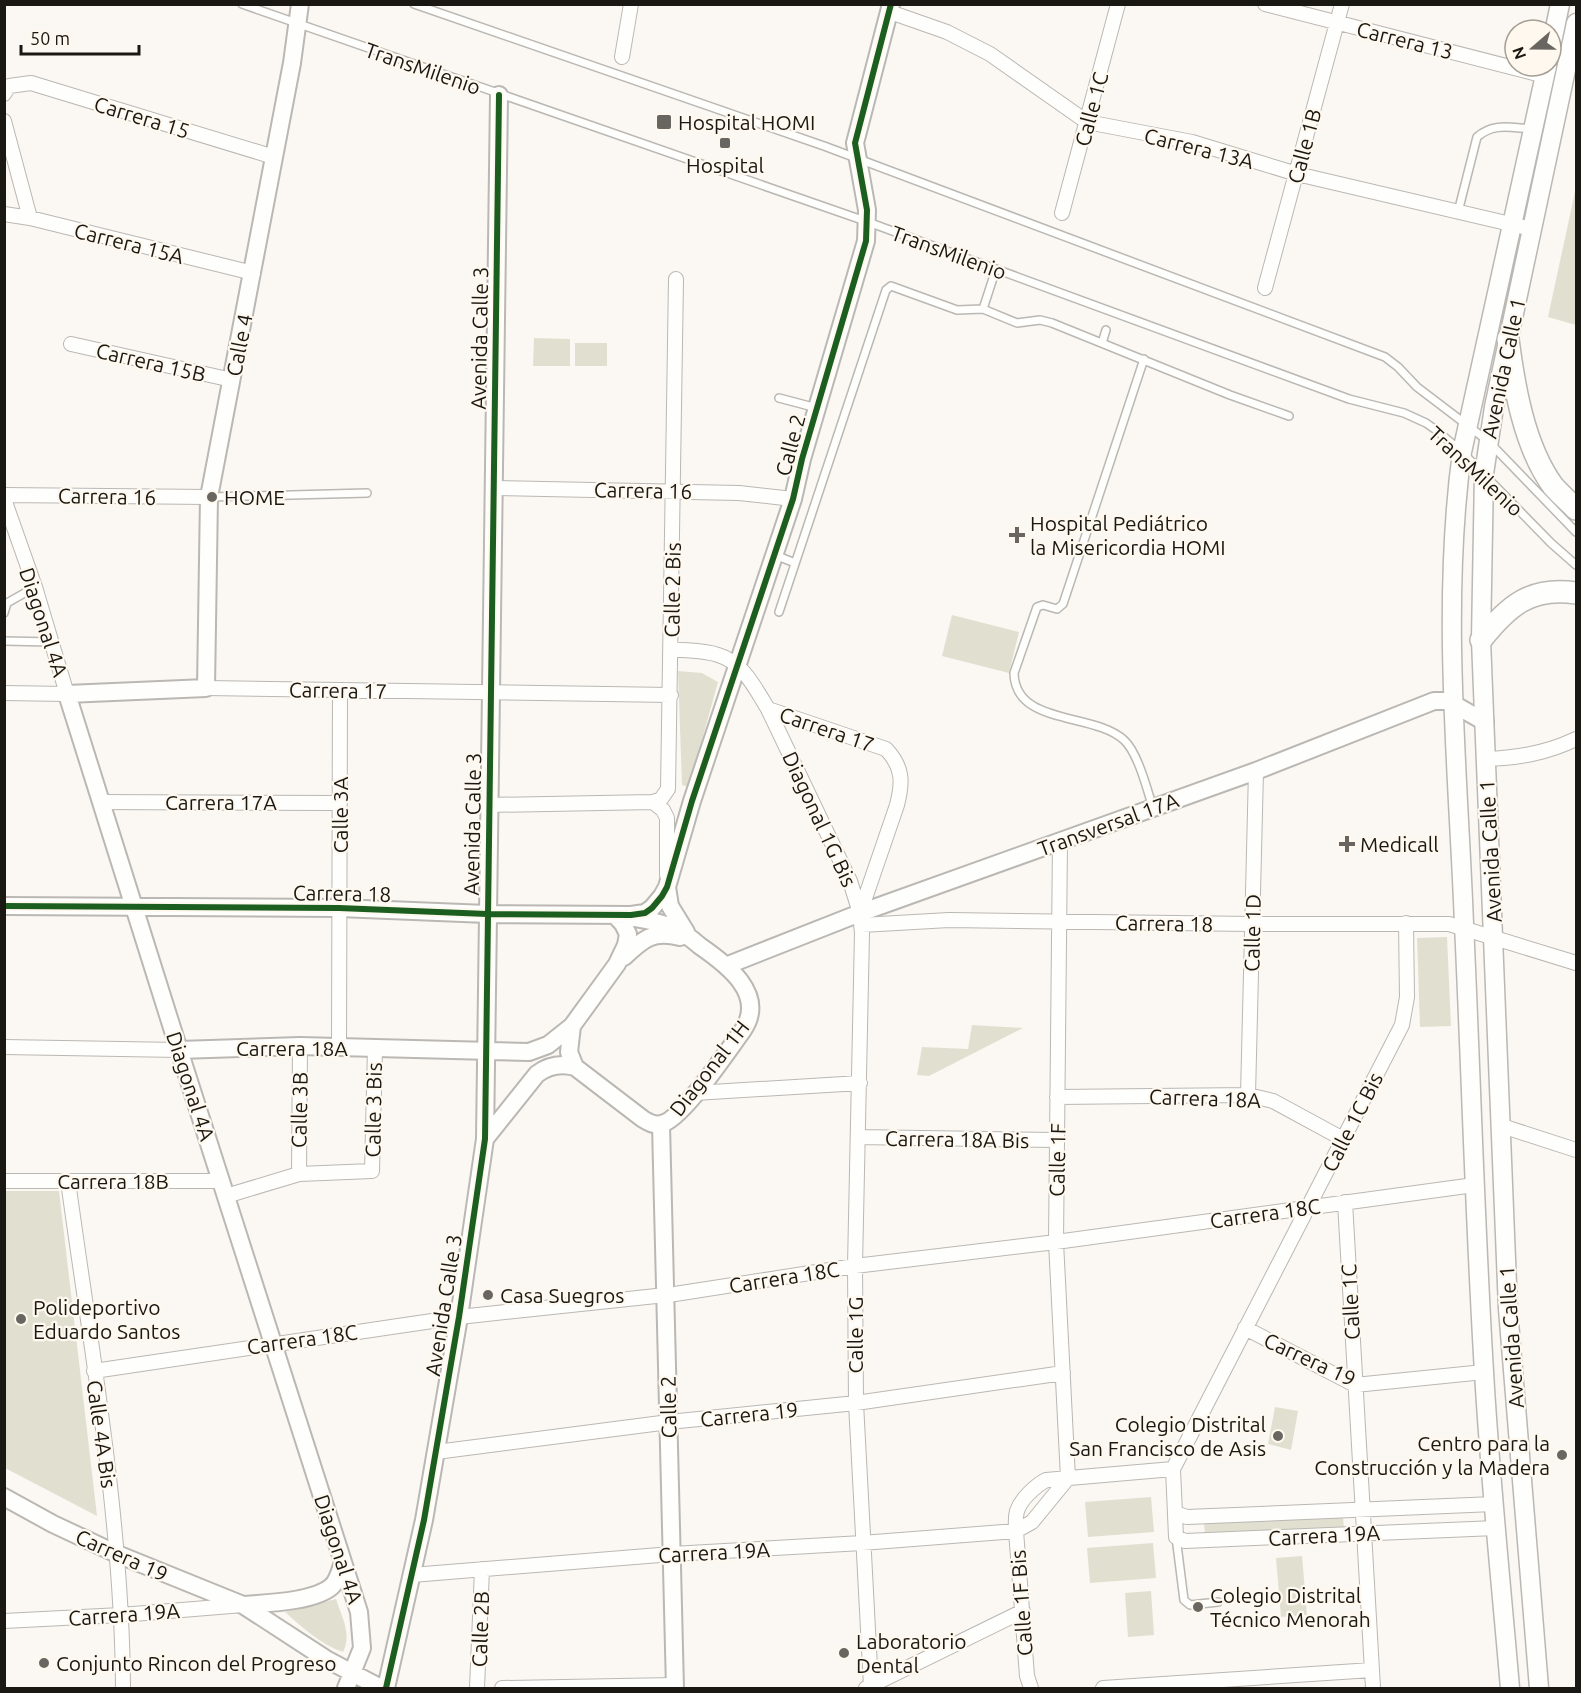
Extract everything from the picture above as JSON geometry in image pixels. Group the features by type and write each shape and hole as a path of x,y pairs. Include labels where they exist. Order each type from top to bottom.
{"main road":[{"name":"Avenida Calle 1","path":"1539,1689 1508,1310 1499,1125 1494,937 1481,640 1484,474 1488,441 1508,339 1576,23"},
{"name":"Avenida Calle 1","path":"1510,1689 1484,1372 1474,1185 1454,704 1453,598 1455,516 1462,452 1544,78"},
{"path":"1559,78 1564,81"},
{"path":"1508,339 1515,389 1530,440 1553,486 1576,509"},
{"path":"1481,640 1504,613 1522,600 1548,592 1576,593"}],"street":[{"name":"Calle 4","path":"206,688 209,497 292,63 300,4"},
{"path":"622,57 631,4"},
{"name":"Calle 1C","path":"1062,213 1118,4"},
{"name":"Carrera 13","path":"1265,4 1503,61"},
{"name":"Calle 1B","path":"1265,288 1342,4"},
{"name":"Calle 2","path":"667,887 692,801 793,499 802,459 866,241 868,222 855,143 890,8"},
{"name":"Carrera 13A","path":"890,8 947,32 990,54 1087,122 1192,142 1297,174 1532,230"},
{"name":"Carrera 15","path":"7,90 31,83 274,157"},
{"name":"Avenida Calle 3","path":"386,1689 412,1575 436,1452 459,1317 485,1139 499,94"},
{"path":"4,121 30,218"},
{"name":"Carrera 15A","path":"4,214 30,218 253,273"},
{"name":"Calle 2 Bis","path":"653,802 666,795 669,783 676,279"},
{"name":"Carrera 15B","path":"71,344 231,380"},
{"name":"Carrera 16","path":"493,488 674,490 738,493 793,499"},
{"name":"Carrera 16","path":"4,497 209,497"},
{"name":"Diagonal 4A","path":"4,497 359,1612 362,1648 349,1684"},
{"path":"4,548 20,548"},
{"path":"671,649 717,654 738,666"},
{"name":"Diagonal 1G Bis","path":"738,666 752,682 768,709 850,881 861,919"},
{"name":"Carrera 17","path":"4,693 67,694 206,688 671,695"},
{"name":"Calle 3A","path":"339,1047 340,690"},
{"name":"Transversal 17A","path":"728,965 861,919 1434,702 1448,701 1454,704"},
{"path":"1454,704 1485,722"},
{"name":"Carrera 17","path":"768,709 886,749 898,764 902,776 902,788 861,919"},
{"path":"1486,759 1523,757 1556,748 1576,739"},
{"name":"Calle 1D","path":"1248,1095 1256,771"},
{"name":"Carrera 17A","path":"101,802 340,803"},
{"path":"489,805 653,802 660,805 667,818 667,887"},
{"name":"Calle 1F","path":"1060,842 1056,1242 1068,1478"},
{"name":"Carrera 18","path":"4,906 339,908 487,914 615,915 645,913 658,902 667,887"},
{"name":"Carrera 18","path":"667,887 673,914 694,941"},
{"path":"615,915 623,924 628,939 617,964 572,1026 569,1052 575,1066 643,1119 662,1125"},
{"name":"Carrera 18","path":"615,915 674,928 694,941 728,965 743,985 750,1008"},
{"name":"Carrera 18","path":"861,919 1449,924 1576,963"},
{"name":"Calle 1G","path":"861,919 860,1083 855,1266 856,1403 868,1687"},
{"name":"Calle 1C Bis","path":"1173,1469 1404,1018 1407,982 1406,923"},
{"name":"Carrera 18","path":"617,964 638,944 652,936 670,935 694,941"},
{"name":"Diagonal 1H","path":"662,1125 680,1113 743,1030 750,1017 750,1008"},
{"name":"Carrera 18A","path":"4,1047 179,1050 300,1046 485,1050 515,1053 540,1050 572,1026"},
{"name":"Calle 3B","path":"299,1174 300,1046"},
{"name":"Calle 3 Bis","path":"372,1171 375,1048"},
{"path":"485,1139 537,1074 561,1064 575,1066"},
{"path":"695,1093 860,1083"},
{"name":"Carrera 18A","path":"1058,1097 1248,1095 1273,1101 1343,1139"},
{"name":"Calle 2","path":"662,1125 675,1687"},
{"path":"1499,1125 1576,1150"},
{"name":"Carrera 18A Bis","path":"858,1137 1057,1140"},
{"name":"Carrera 18B","path":"4,1181 68,1181 224,1188 299,1174 372,1171"},
{"name":"Calle 4A Bis","path":"68,1181 117,1554 123,1689"},
{"name":"Carrera 18C","path":"94,1371 459,1317 666,1295 855,1266 1056,1242 1474,1185"},
{"name":"Calle 1C","path":"1345,1202 1373,1689"},
{"name":"Carrera 19","path":"1245,1328 1355,1385 1484,1372"},
{"name":"Carrera 19","path":"436,1452 669,1422 856,1403 1063,1373"},
{"path":"1173,1469 1176,1537"},
{"name":"Calle 1F Bis","path":"1029,1682 1016,1531 1017,1510 1035,1487 1046,1480 1173,1469"},
{"path":"1016,1531 1032,1522 1068,1478"},
{"name":"Carrera 19","path":"4,1497 53,1524 117,1554 243,1605 326,1659 349,1684 381,1689"},
{"name":"Carrera 19A","path":"1175,1513 1187,1517 1494,1504"},
{"name":"Carrera 19A","path":"1176,1537 1189,1541 1496,1528"},
{"name":"Carrera 19A","path":"412,1575 672,1554 1016,1531"},
{"path":"243,1605 306,1597 324,1592 337,1579 343,1562"},
{"name":"Calle 2B","path":"477,1689 482,1569"},
{"name":"Carrera 19A","path":"4,1621 121,1615 243,1605"},
{"path":"868,1687 1023,1611"},
{"path":"1103,1689 1372,1670"},
{"path":"502,1689 675,1687"}],"lane":[{"name":"TransMilenio","path":"242,4 868,222 1349,399 1404,413 1426,423 1462,452 1551,543 1576,565"},
{"name":"TransMilenio","path":"414,4 858,159 1385,357 1417,387 1488,441 1576,532"},
{"path":"1458,212 1477,137 1486,129 1496,127 1533,129"},
{"path":"983,309 996,269"},
{"path":"779,612 888,287 894,286 957,310 983,309 1017,323 1046,321 1289,416"},
{"path":"1102,343 1106,330"},
{"path":"1144,359 1063,604 1057,609 1037,607 1014,673 1014,682 1021,698 1032,706 1108,731 1125,741 1134,756 1152,808"},
{"path":"779,398 817,408"},
{"path":"209,497 367,494"},
{"path":"775,555 795,563"},
{"path":"4,612 7,603 34,587"},
{"path":"4,640 52,642"},
{"path":"1176,1537 1184,1600 1190,1605 1218,1602"}],"shaded area":[{"path":"1576,187 1576,325 1548,317"},
{"path":"534,338 570,339 570,366 533,366"},
{"path":"575,343 607,343 607,366 575,366"},
{"path":"952,615 1019,632 1009,673 942,656"},
{"path":"678,671 702,673 718,682 689,787 682,785"},
{"path":"1447,937 1451,1026 1420,1027 1417,938"},
{"path":"972,1025 1023,1028 929,1076 917,1075 922,1047 968,1049"},
{"path":"4,1191 59,1191 97,1516 5,1468"},
{"path":"1275,1407 1298,1411 1291,1450 1268,1444"},
{"path":"1151,1497 1154,1532 1088,1537 1085,1502"},
{"path":"1343,1516 1344,1529 1205,1537 1204,1521"},
{"path":"1153,1543 1156,1578 1090,1583 1087,1548"},
{"path":"1302,1556 1307,1615 1281,1617 1276,1558"},
{"path":"1151,1591 1154,1635 1128,1637 1125,1593"},
{"path":"336,1599 347,1639 343,1652 319,1640 285,1612"}],"cycle path":[{"path":"4,906 339,908 487,914 631,915 645,913 652,908 667,887 692,801 793,499 802,459 866,241 867,210 855,143 891,4"},
{"path":"386,1688 424,1520 459,1317 485,1139 499,95"}],"place":[{"name":"Hospital HOMI","path":"664,122"},
{"name":"Hospital","path":"725,143"},
{"name":"HOME","path":"212,497"},
{"name":"Hospital Pediátrico la Misericordia HOMI","path":"1017,535"},
{"name":"Medicall","path":"1347,844"},
{"name":"Casa Suegros","path":"488,1295"},
{"name":"Polideportivo Eduardo Santos","path":"21,1319"},
{"name":"Colegio Distrital San Francisco de Asis","path":"1278,1436"},
{"name":"Centro para la Construcción y la Madera","path":"1562,1455"},
{"name":"Colegio Distrital Técnico Menorah","path":"1198,1607"},
{"name":"Laboratorio Dental","path":"844,1653"},
{"name":"Conjunto Rincon del Progreso","path":"44,1663"}]}
